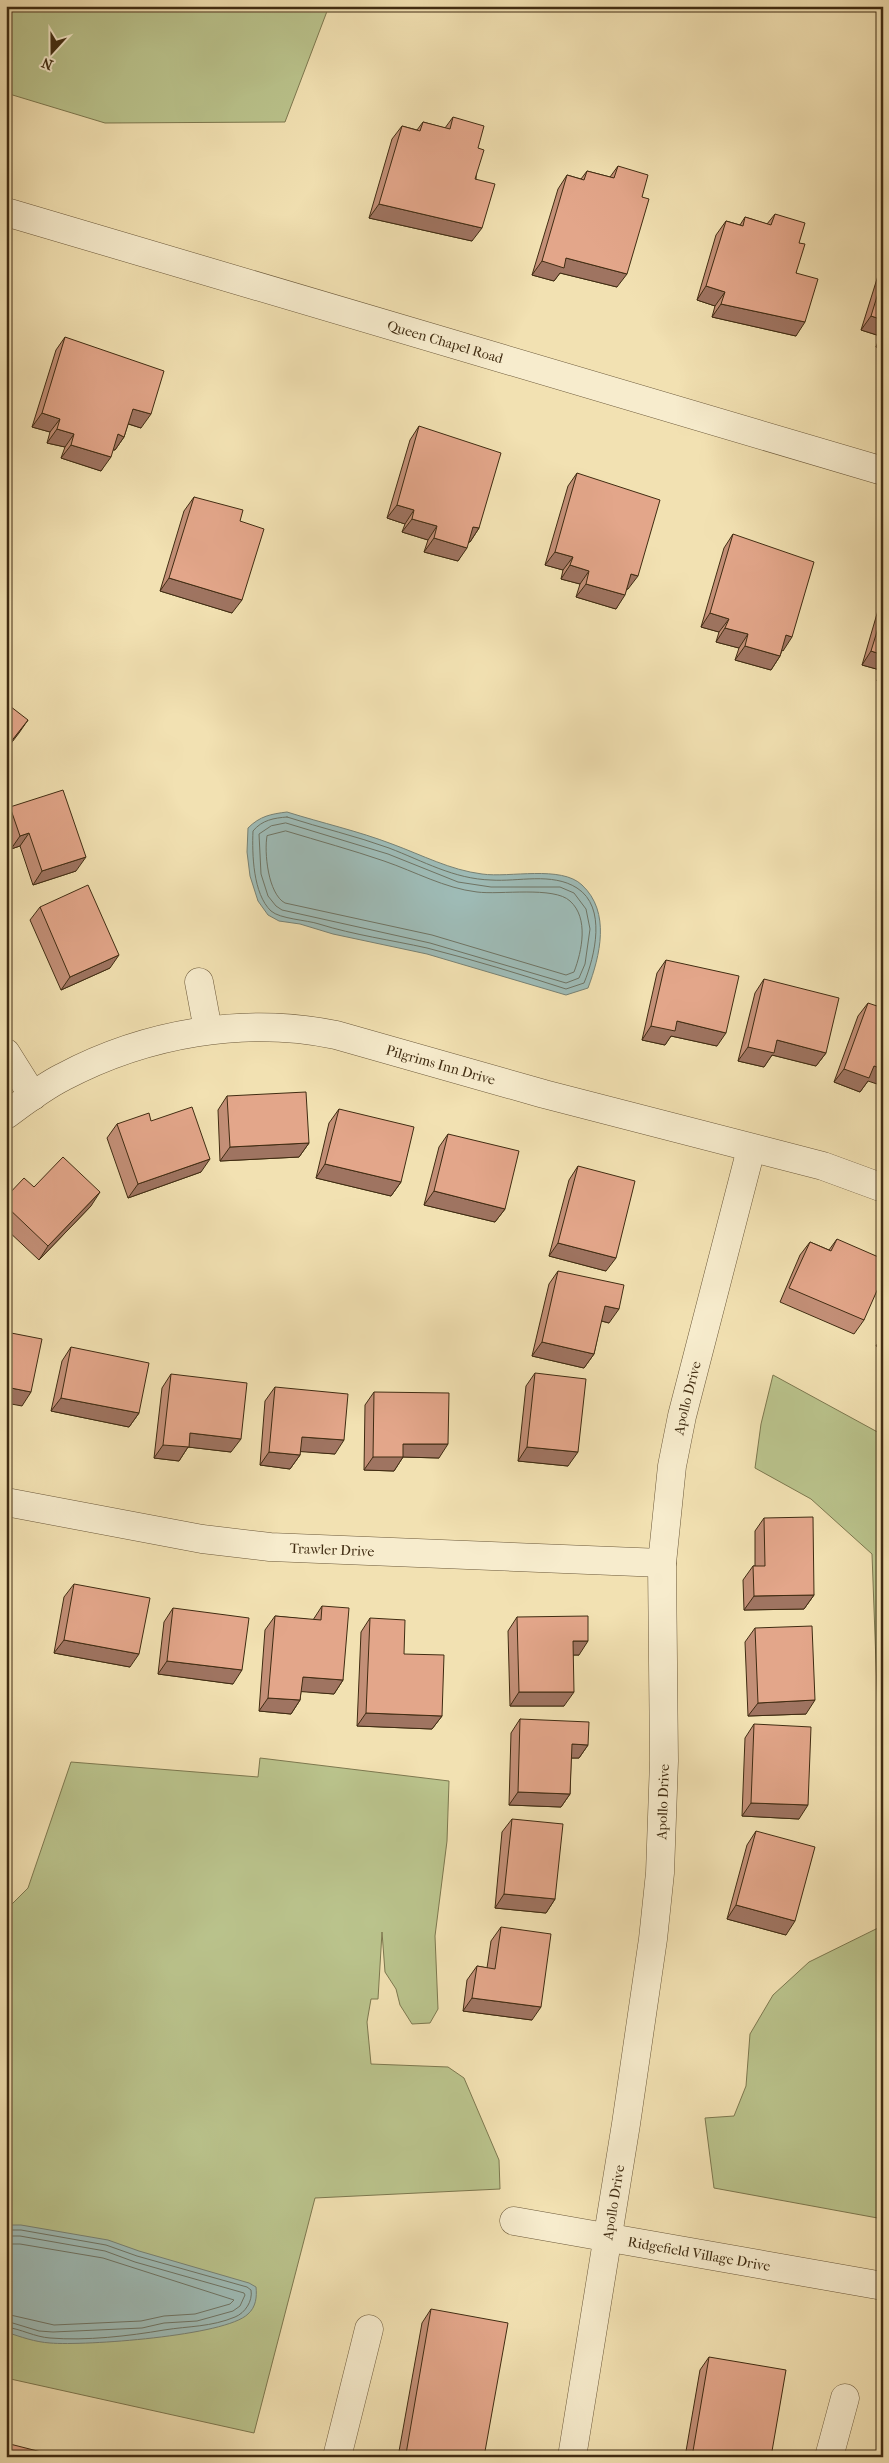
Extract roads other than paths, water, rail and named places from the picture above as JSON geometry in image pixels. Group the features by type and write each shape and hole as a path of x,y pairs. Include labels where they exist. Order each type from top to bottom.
{"street":[{"name":"Queen Chapel Road","path":"6,212 883,471"},
{"path":"199,982 208,1030"},
{"name":"Pilgrims Inn Drive","path":"6,1115 64,1076 124,1051 208,1030 272,1026 303,1028 336,1035 751,1149 823,1166 883,1188"},
{"path":"6,1053 33,1096"},
{"name":"Apollo Drive","path":"572,2457 648,1978 660,1873 664,1761 662,1563 672,1466 682,1416 751,1149"},
{"name":"Trawler Drive","path":"6,1502 192,1538 270,1547 662,1563"},
{"name":"Ridgefield Village Drive","path":"514,2221 883,2286"},
{"path":"337,2457 369,2329"},
{"path":"830,2457 846,2398"}],"water":[{"path":"287,812 366,835 447,866 470,872 493,875 549,874 573,879 582,885 591,896 597,908 600,921 599,948 588,988 566,995 427,954 333,934 300,924 279,921 268,915 258,901 250,876 247,852 248,828 266,816"},
{"path":"6,2225 21,2225 108,2240 249,2283 256,2287 254,2305 248,2314 235,2322 185,2334 122,2341 67,2344 44,2342 17,2336 6,2332"}]}
